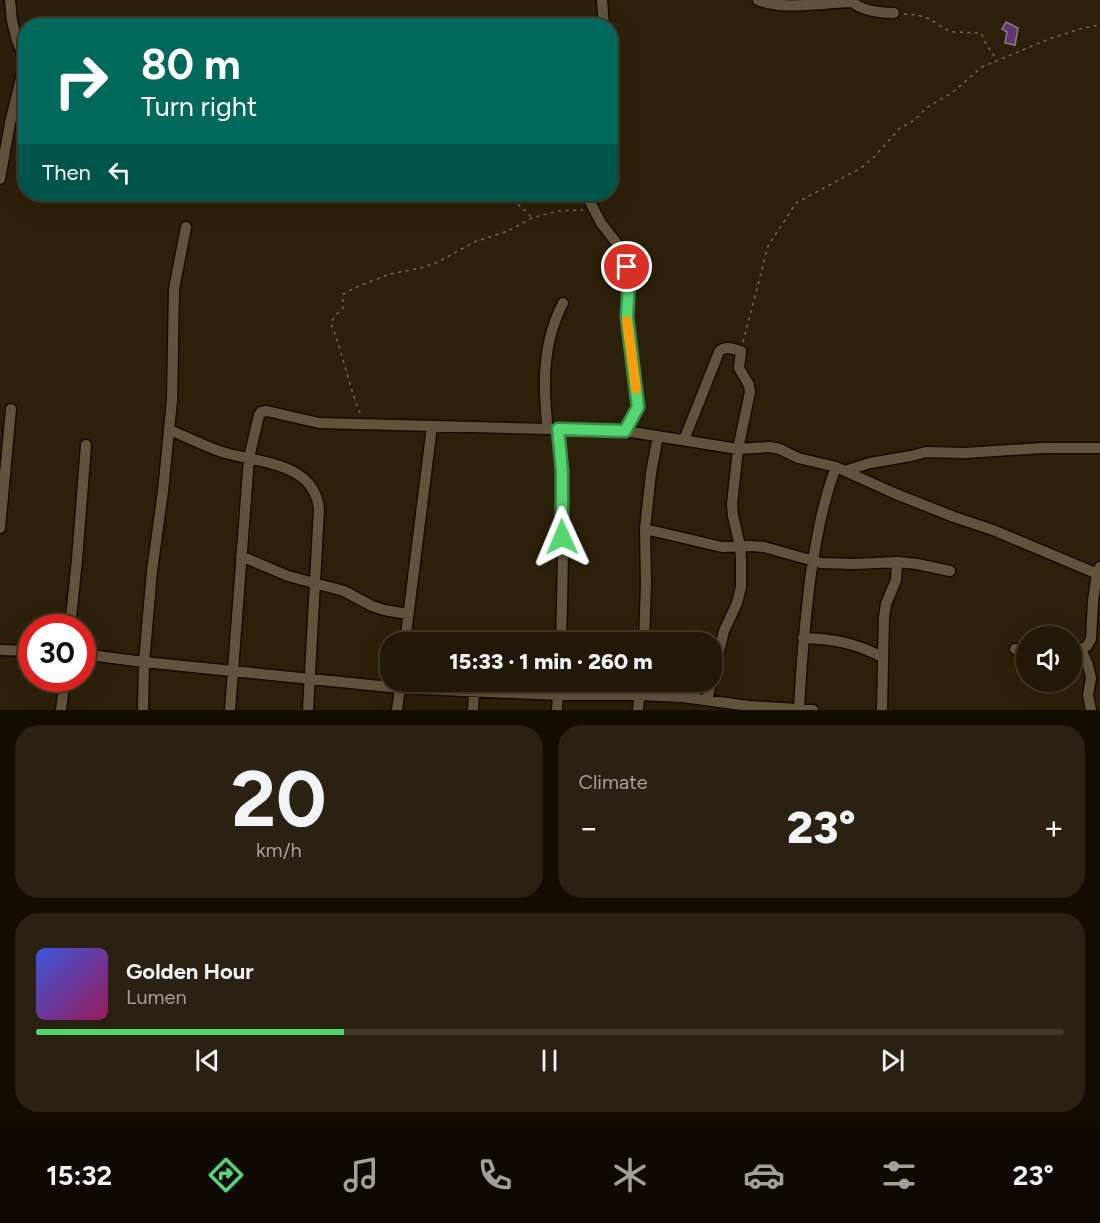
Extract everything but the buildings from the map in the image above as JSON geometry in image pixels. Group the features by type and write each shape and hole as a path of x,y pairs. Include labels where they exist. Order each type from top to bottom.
{"street":[{"path":"10,0 12,21 18,43"},
{"path":"602,0 603,18"},
{"path":"758,0 797,5 853,2 857,6 880,14 894,13"},
{"path":"0,179 18,90"},
{"path":"589,201 622,250 629,279 627,317 638,407 625,431"},
{"path":"143,710 144,662 152,571 170,430 173,296 186,227"},
{"path":"561,632 562,471 545,391 546,360 552,326 562,303"},
{"path":"684,440 719,352 723,348 741,351 739,368 749,384 750,392 738,449 732,504 740,546 741,587 737,603 724,631 707,700"},
{"path":"0,528 11,409"},
{"path":"230,710 249,458 259,415 267,411 319,423 625,431 738,449 770,447 780,449 798,458 841,469 896,494 1099,572 1093,601 1091,639 1087,646 1082,648"},
{"path":"406,632 432,426"},
{"path":"170,430 222,452 281,466 297,473 314,489 318,497 308,710"},
{"path":"644,632 645,529 651,473 658,436"},
{"path":"71,614 86,445"},
{"path":"799,709 805,615 821,511 825,495 841,469 926,452 965,453 1043,448 1100,448"},
{"path":"645,529 722,546 764,547 821,563 897,562 950,571"},
{"path":"241,556 288,576 345,591 378,608 408,614"},
{"path":"882,710 884,617 886,604 896,580 897,562"},
{"path":"804,638 839,641 882,657"},
{"path":"0,650 18,651"},
{"path":"96,656 310,678 380,683"},
{"path":"1082,658 1088,665 1091,678 1088,695 1091,710"},
{"path":"61,710 63,692"},
{"path":"397,710 399,692"},
{"path":"473,710 474,692 558,695 640,694 707,700 725,706 813,710"},
{"path":"557,710 558,692"},
{"path":"638,710 640,694"}],"path":[{"path":"894,13 917,15 930,19 954,32 981,33 997,60"},
{"path":"741,351 768,246 796,203 861,168 900,128 915,120 926,108 952,92 982,67 1061,35 1100,25"},
{"path":"512,201 532,218"},
{"path":"364,425 351,392 339,342 331,324 343,308 343,294 390,274 438,262 474,242 508,231 532,218 558,211 593,209"}],"slow traffic":[{"path":"627,321 636,389"}],"route":[{"path":"562,537 562,471 558,429 625,431 638,407 627,317 629,279 627,267"}]}
